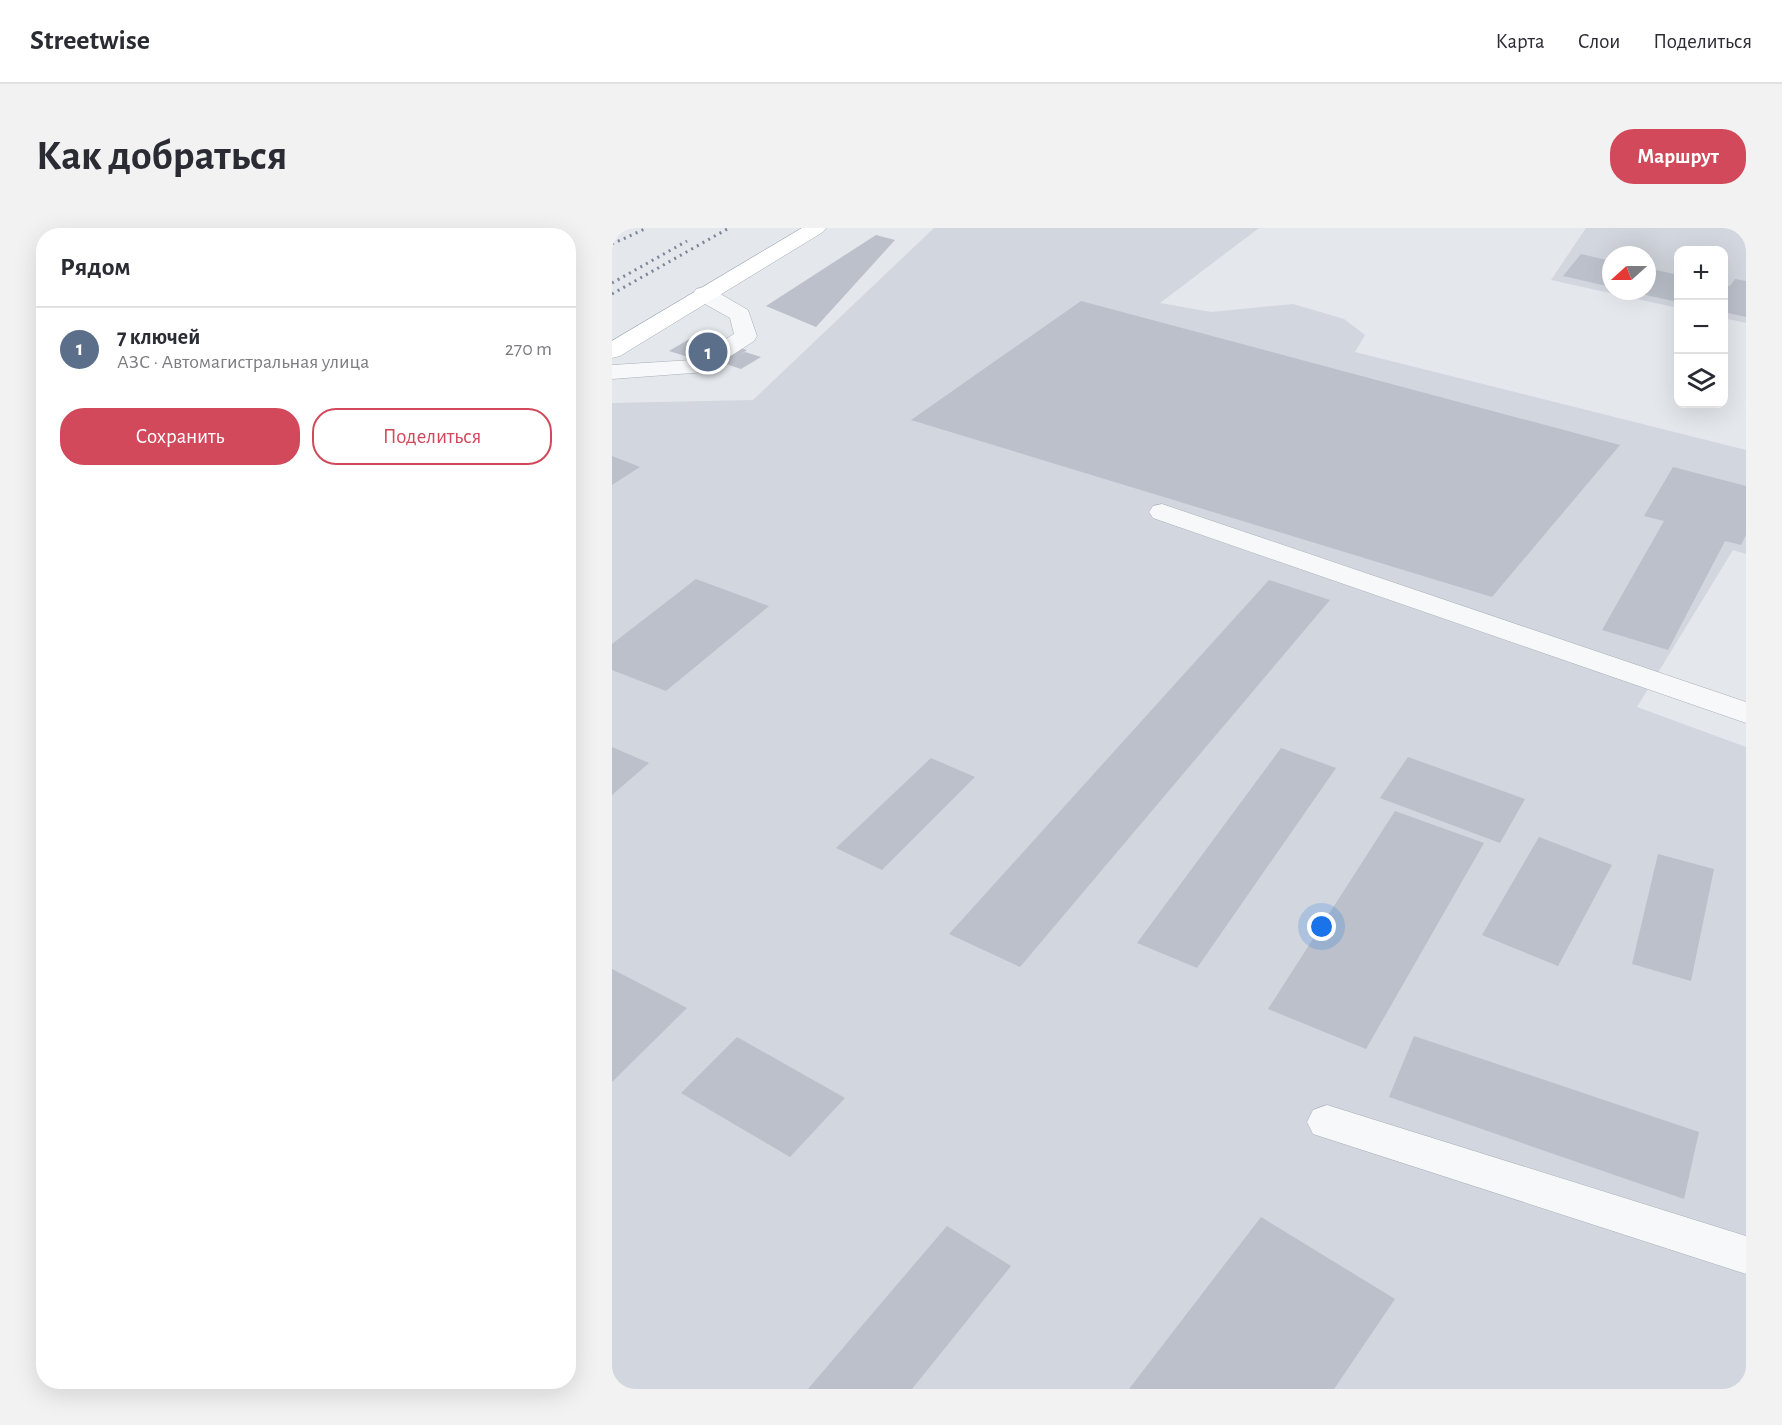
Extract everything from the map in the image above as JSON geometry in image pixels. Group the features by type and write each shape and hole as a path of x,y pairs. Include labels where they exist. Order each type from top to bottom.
{"main road":[{"path":"612,351 816,228"}],"lane":[{"path":"612,372 698,367 746,336 740,315 704,294"},
{"path":"1162,512 1746,713"},
{"path":"1327,1122 1746,1254"}],"shaded area":[{"path":"934,228 1259,228 1160,303 1211,312 1293,304 1344,319 1365,335 1355,352 1746,450 1746,554 1733,550 1637,707 1746,747 1746,1389 612,1389 612,403 753,400"},
{"path":"1586,228 1746,228 1746,323 1728,319 1728,246 1674,246 1674,307 1642,300 1656,300 1656,246 1602,246 1602,291 1551,280"}],"building":[{"path":"876,235 895,240 816,327 766,306"},
{"path":"1581,254 1602,259 1602,285 1563,276"},
{"path":"1656,270 1674,274 1674,301 1656,297"},
{"path":"1735,279 1746,281 1746,317 1728,313 1728,286"},
{"path":"1081,301 1620,445 1492,597 911,420"},
{"path":"696,335 747,350 740,355 745,352 761,357 741,369 726,364 721,367 669,351"},
{"path":"612,456 640,467 612,485"},
{"path":"1673,467 1746,486 1746,535 1741,545 1725,541 1668,650 1602,630 1664,521 1644,516"},
{"path":"696,579 769,606 666,691 612,670 612,644"},
{"path":"1269,580 1330,600 1020,967 949,934"},
{"path":"612,747 649,763 612,795"},
{"path":"1281,748 1336,768 1197,968 1137,943"},
{"path":"1408,757 1525,799 1500,843 1380,798"},
{"path":"931,758 975,777 882,870 836,848"},
{"path":"1395,811 1484,843 1366,1049 1268,1009"},
{"path":"1539,837 1612,865 1558,966 1482,935"},
{"path":"1658,854 1714,869 1691,981 1632,964"},
{"path":"612,969 687,1008 612,1082"},
{"path":"1414,1036 1699,1132 1684,1199 1389,1097"},
{"path":"737,1037 845,1098 790,1157 681,1093"},
{"path":"1261,1217 1395,1299 1334,1389 1129,1389"},
{"path":"947,1226 1011,1266 912,1389 808,1389"}],"railway":[{"path":"612,244 647,228"},
{"path":"612,294 729,228"},
{"path":"612,283 687,241"}],"place":[{"name":"7 ключей","path":"708,352"}]}
